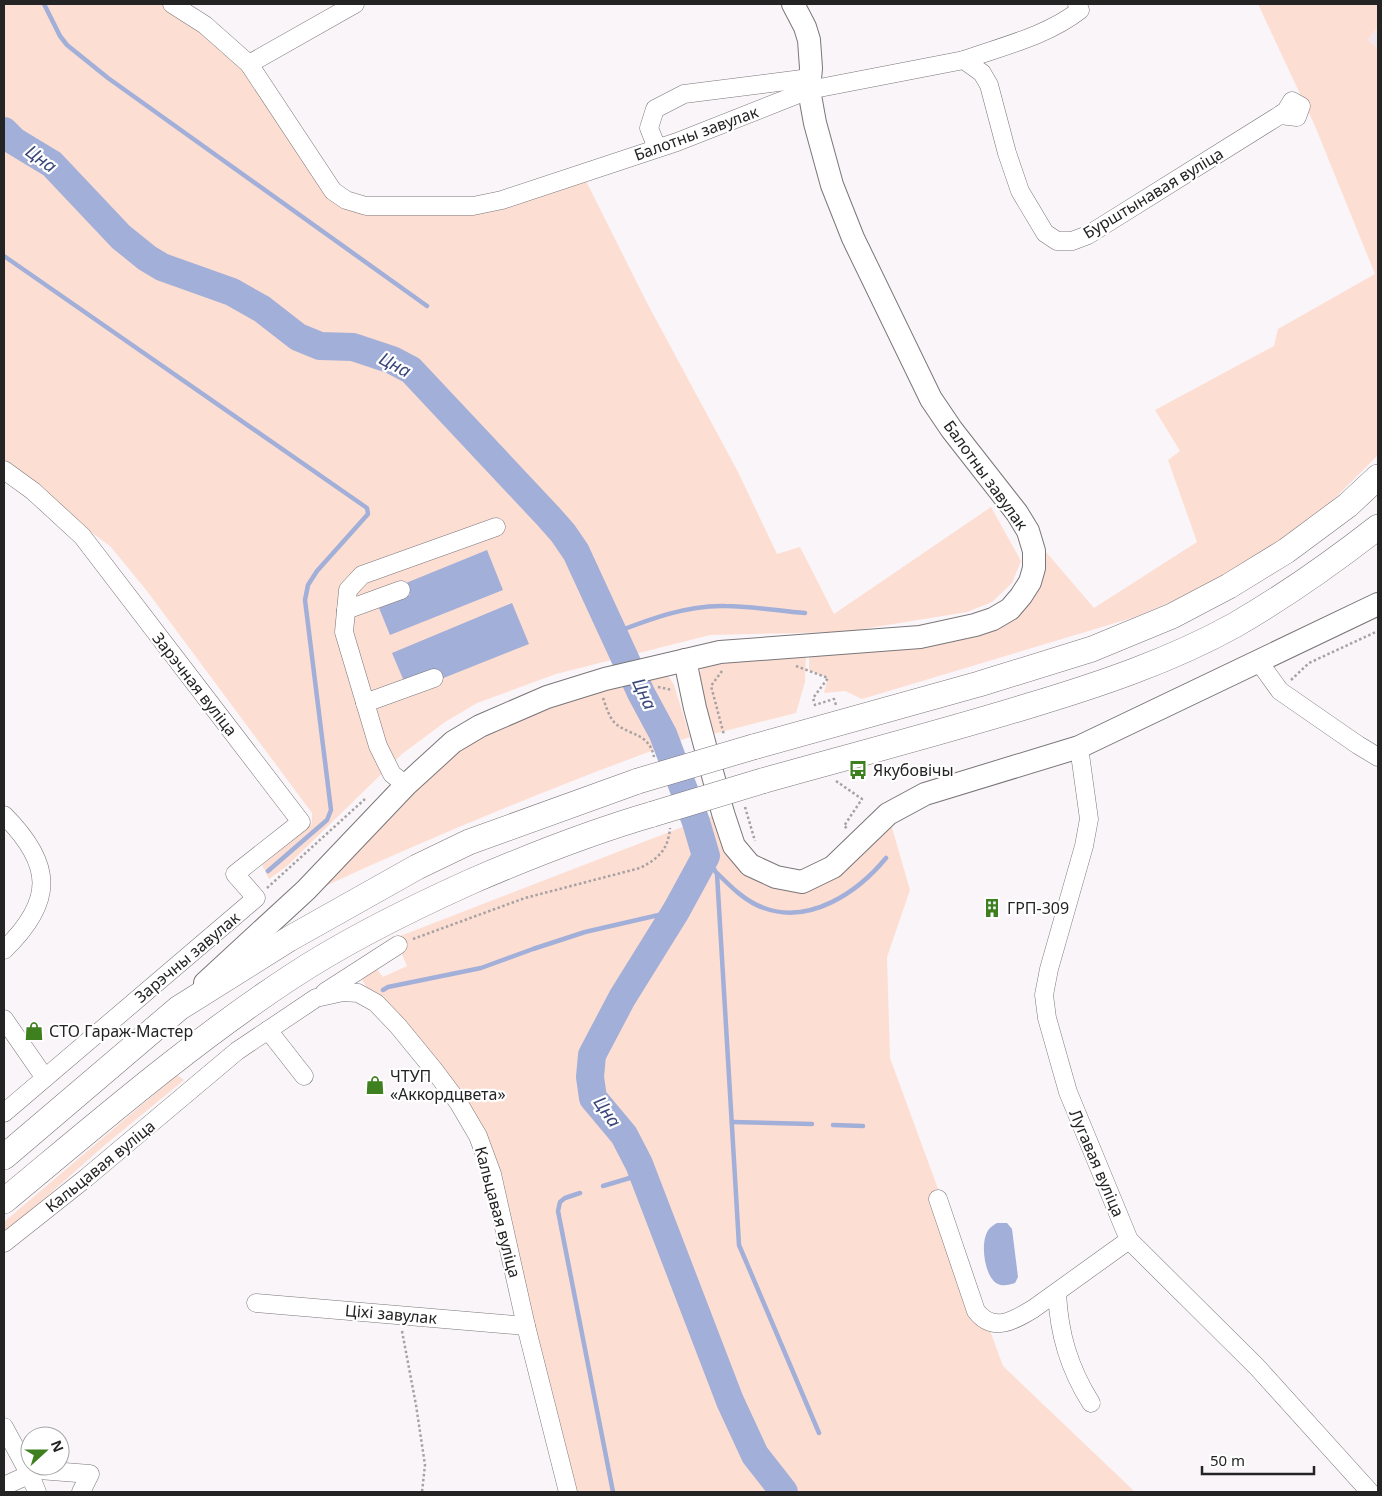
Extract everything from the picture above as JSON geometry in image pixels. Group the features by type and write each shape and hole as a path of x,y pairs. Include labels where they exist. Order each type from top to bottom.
{"highway":[{"path":"4,1157 179,1008 289,940 417,866 477,839 638,781 969,687 1082,652 1172,616 1229,586 1286,551 1348,505 1378,477"},
{"path":"4,1201 173,1062 268,993 355,939 417,906 507,866 610,827 762,781 985,719 1119,677 1234,625 1339,558 1378,527"}],"main road":[{"name":"Балотны завулак","path":"179,1008 306,890 406,786 454,742 480,726 547,697 655,666 720,652 920,637 994,619 1010,609 1022,596 1030,582 1034,568 1034,552 1028,531 952,430 932,398 865,266 832,185 814,123 809,84 811,54 809,40 805,27 793,4"},
{"path":"685,660 695,708 723,813 734,846 750,865 776,877 802,882 833,867 888,814 926,794 1079,747 1378,604"}],"street":[{"name":"Балотны завулак","path":"172,4 205,25 249,64 333,191 346,200 366,206 473,206 502,200 657,148 809,84"},
{"path":"249,64 355,4"},
{"path":"657,148 649,128 655,109 684,94 809,84 964,60 1036,35 1071,17 1082,6"},
{"name":"Бурштынавая вуліца","path":"964,60 982,73 989,85 1007,153 1020,191 1045,232 1057,242 1072,241 1088,235 1280,115"},
{"name":"Зарэчная вуліца","path":"4,470 33,491 82,536 301,822 236,874 256,898"},
{"path":"406,786 392,774 378,746 365,703 344,632 348,590 362,575 496,527"},
{"path":"346,610 401,590"},
{"path":"1259,662 1280,691 1378,757"},
{"path":"365,703 434,678"},
{"name":"Лугавая вуліца","path":"1079,747 1089,820 1084,846 1049,969 1044,995 1047,1018 1068,1092 1129,1240 1257,1367 1370,1492"},
{"path":"4,815 34,854 42,873 42,882 36,907 18,936 4,950"},
{"name":"Зарэчны завулак","path":"4,1113 256,898"},
{"path":"316,998 398,945"},
{"name":"Кальцавая вуліца","path":"4,1244 237,1051 316,998 343,992 358,993 376,1003 398,1026 458,1102 478,1136 492,1174 526,1326 568,1492"},
{"path":"4,1019 45,1078"},
{"path":"268,1030 304,1076"},
{"path":"938,1199 976,1310 982,1318 994,1323 1002,1324 1018,1318 1057,1293 1129,1240"},
{"path":"1057,1293 1062,1340 1071,1365 1084,1392 1092,1403"},
{"name":"Ціхі завулак","path":"256,1303 526,1326"},
{"path":"4,1427 20,1457"},
{"path":"70,1472 90,1474 81,1492"},
{"path":"4,1486 28,1476"},
{"path":"30,1476 37,1492"}],"path":[{"path":"1280,691 1308,662 1378,631"},
{"path":"809,670 828,678 813,698 815,705 834,699"},
{"path":"835,780 862,799 846,822"},
{"path":"401,1315 402,1338 416,1405 425,1464 422,1492"}],"shaded area":[{"path":"4,4 172,4 231,47 346,200 473,206 582,173 646,301 738,472 777,554 800,547 834,614 991,507 1021,561 1012,583 992,602 967,612 844,632 710,635 556,674 477,703 445,722 402,754 286,867 269,879 262,865 312,823 312,813 147,591 110,546 4,469"},
{"path":"1258,4 1378,4 1378,27 1368,40 1378,48 1378,455 1328,505 1255,560 1192,593 1135,617 862,699 845,691 824,693 828,678 809,670 809,646 943,634 1021,596 1028,531 1094,608 1197,542 1168,460 1180,451 1155,410 1274,346 1278,329 1375,274 1315,126"},
{"path":"1378,27 1378,48 1368,40"},
{"path":"806,652 805,682 796,713 713,734 698,676 703,666 717,658"},
{"path":"663,674 669,677 674,685 690,737 503,809 319,889 444,761 486,734 566,701"},
{"path":"723,813 734,846 802,882 888,814 910,890 887,957 890,1058 1003,1366 1135,1492 568,1492 478,1136 376,1003 361,978 376,968 383,977 407,966 395,938 703,819"},
{"path":"177,1075 184,1080 106,1144 4,1234 4,1222"}],"water":[{"path":"487,550 503,590 390,635 379,608 410,595 406,583"},
{"path":"512,603 529,644 441,679 406,686 392,653"},
{"path":"997,1223 1007,1223 1012,1229 1018,1277 1015,1283 1008,1285 998,1284 992,1279 988,1273 984,1257 987,1233"}],"waterway":[{"path":"44,4 60,36 67,45 108,78 427,306"},
{"name":"Цна","path":"4,131 14,141 52,164 121,237 147,258 162,267 232,292 262,309 298,337 320,346 353,347 392,360 411,370 548,516 576,552 641,693 663,734 696,822 706,856 676,911 622,998 592,1055 590,1077 593,1098 624,1135 639,1164 730,1401 755,1455 784,1492"},
{"path":"4,256 367,508 368,514 317,571 308,585 305,600 331,810 327,820 268,871"},
{"path":"614,633 683,610 711,606 745,607 805,613"},
{"path":"706,856 717,874 739,1245 819,1433"},
{"path":"718,874 739,894 757,905 781,912 799,912 815,909 847,893 862,883 886,858"},
{"path":"383,990 388,987 481,968 585,932 676,911"},
{"path":"732,1122 812,1124"},
{"path":"833,1125 863,1126"},
{"path":"603,1186 643,1174"},
{"path":"580,1193 565,1198 560,1202 558,1211 613,1492"}],"place":[{"name":"Якубовічы","path":"858,770"},
{"name":"ГРП-309","path":"992,908"},
{"name":"СТО Гараж-Мастер","path":"34,1031"},
{"name":"ЧТУП «Аккордцвета»","path":"375,1085"}]}
